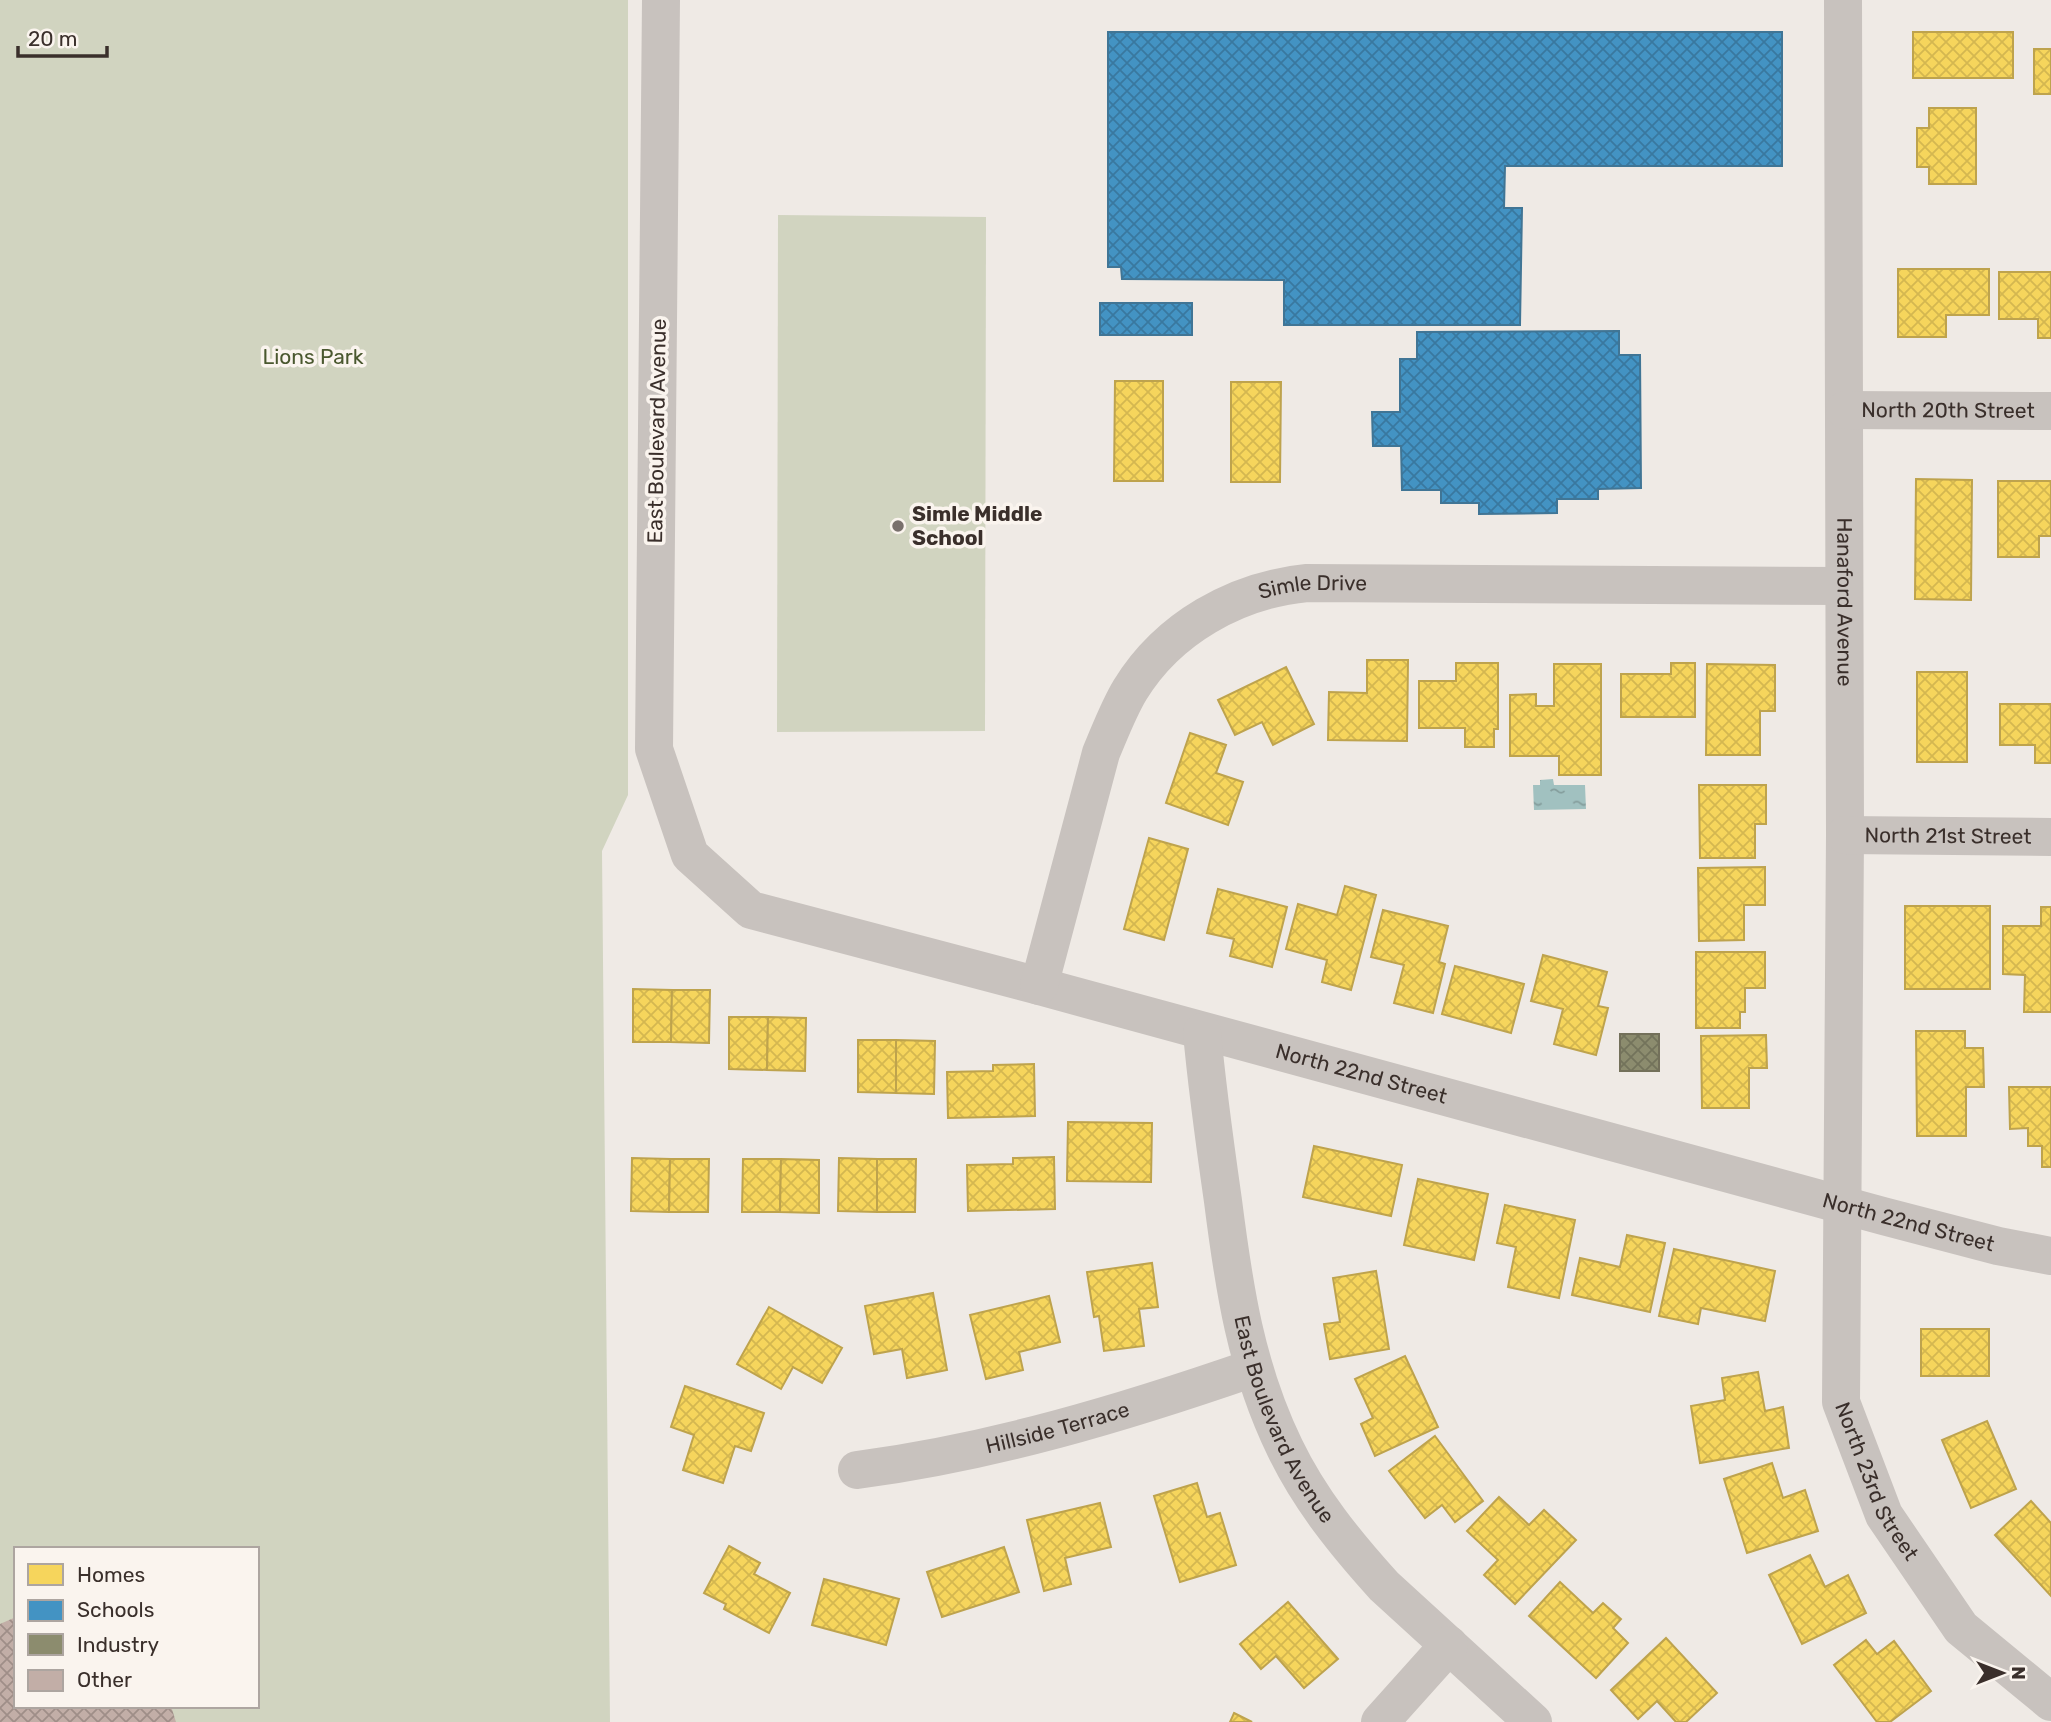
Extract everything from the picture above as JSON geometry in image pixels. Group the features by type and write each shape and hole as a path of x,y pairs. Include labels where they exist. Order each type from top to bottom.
{"street":[{"name":"East Boulevard Avenue","path":"661,0 654,749 690,855"},
{"name":"Hanaford Avenue","path":"1843,0 1843,1204"},
{"name":"North 20th Street","path":"1845,410 2051,411"},
{"name":"Simle Drive","path":"1039,986 1101,754 1130,690 1168,643 1233,601 1284,585 1307,583 1844,586"},
{"name":"North 21st Street","path":"1845,835 2051,837"},
{"name":"North 22nd Street","path":"690,855 751,910 1843,1204 1998,1245 2051,1256"},
{"name":"East Boulevard Avenue","path":"1202,1032 1207,1087 1243,1330 1253,1368 1286,1450 1320,1509 1384,1586 1533,1722"},
{"name":"North 23rd Street","path":"1843,1204 1841,1402 1884,1514 1961,1628 2051,1702"},
{"name":"Hillside Terrace","path":"857,1470 946,1456 1039,1436 1119,1413 1253,1368"},
{"path":"1380,1722 1450,1645"}],"green space":[{"name":"Lions Park","path":"0,0 628,0 628,795 602,851 610,1722 0,1722"},
{"path":"778,215 986,217 985,731 777,732"}],"water":[{"path":"1553,779 1554,785 1585,785 1586,809 1534,810 1533,785 1540,785 1540,780"}],"building: Homes":[{"path":"1913,32 2013,32 2013,78 1913,78"},
{"path":"2034,49 2051,49 2051,94 2034,94"},
{"path":"1929,108 1976,108 1976,184 1929,184 1929,167 1917,167 1917,128 1929,128"},
{"path":"1898,269 1989,269 1989,315 1946,315 1946,337 1898,337"},
{"path":"1999,272 2051,272 2051,338 2038,338 2038,319 1999,319"},
{"path":"1115,381 1163,381 1163,481 1114,481"},
{"path":"1231,382 1281,382 1280,482 1231,482"},
{"path":"1916,479 1972,480 1971,600 1915,599"},
{"path":"1998,481 2051,481 2051,536 2039,536 2039,557 1998,557"},
{"path":"1367,660 1408,660 1407,741 1328,740 1329,692 1367,693"},
{"path":"1456,663 1498,663 1498,729 1494,729 1494,747 1465,747 1465,728 1419,728 1419,681 1456,681"},
{"path":"1671,663 1695,663 1695,717 1621,717 1621,674 1671,674"},
{"path":"1554,664 1601,664 1601,775 1559,775 1559,756 1510,756 1510,695 1536,694 1536,706 1554,706"},
{"path":"1707,664 1775,665 1775,711 1760,711 1760,755 1706,755"},
{"path":"1286,667 1314,724 1273,745 1262,722 1235,735 1218,700"},
{"path":"1917,672 1967,672 1967,762 1917,762"},
{"path":"2000,704 2051,704 2051,763 2035,763 2035,745 2000,745"},
{"path":"1190,733 1226,745 1216,773 1243,782 1228,825 1166,803"},
{"path":"1699,785 1766,785 1766,824 1755,824 1755,858 1700,858"},
{"path":"1149,838 1188,849 1164,940 1124,929"},
{"path":"1765,867 1765,905 1744,905 1744,940 1699,941 1698,868"},
{"path":"1345,886 1376,895 1351,990 1322,982 1327,960 1286,949 1298,904 1337,915"},
{"path":"1218,889 1287,907 1272,967 1230,956 1234,939 1207,933"},
{"path":"1905,906 1990,906 1990,989 1905,989"},
{"path":"2041,907 2051,907 2051,1012 2024,1012 2025,975 2003,974 2003,926 2041,926"},
{"path":"1383,910 1448,926 1439,962 1445,964 1433,1013 1394,1003 1404,965 1371,957"},
{"path":"1696,952 1765,952 1765,988 1745,988 1745,1012 1740,1012 1740,1028 1696,1028"},
{"path":"1543,955 1607,972 1598,1006 1608,1008 1596,1055 1554,1044 1563,1009 1531,1001"},
{"path":"1455,966 1524,984 1511,1033 1442,1014"},
{"path":"633,989 672,990 671,1042 633,1042"},
{"path":"672,990 710,990 709,1043 671,1042"},
{"path":"729,1017 768,1017 767,1070 729,1069"},
{"path":"768,1017 806,1018 805,1071 767,1070"},
{"path":"1916,1031 1965,1031 1965,1048 1983,1048 1984,1087 1966,1087 1966,1136 1917,1136"},
{"path":"1766,1035 1767,1068 1749,1068 1749,1108 1702,1108 1701,1036"},
{"path":"858,1040 896,1040 896,1093 858,1092"},
{"path":"896,1040 935,1041 934,1094 896,1093"},
{"path":"1034,1064 1035,1116 948,1118 947,1072 993,1071 993,1065"},
{"path":"2009,1087 2051,1087 2051,1167 2042,1167 2042,1146 2028,1146 2028,1128 2010,1129"},
{"path":"1068,1122 1152,1123 1151,1182 1067,1181"},
{"path":"1314,1146 1402,1165 1391,1216 1303,1197"},
{"path":"1054,1157 1055,1209 968,1211 967,1165 1013,1164 1013,1158"},
{"path":"632,1158 670,1159 669,1212 631,1211"},
{"path":"839,1158 877,1159 877,1212 838,1211"},
{"path":"670,1159 709,1159 708,1212 669,1212"},
{"path":"743,1159 781,1159 780,1212 742,1212"},
{"path":"781,1159 819,1160 819,1213 780,1212"},
{"path":"877,1159 916,1159 915,1212 877,1212"},
{"path":"1418,1179 1488,1194 1474,1260 1404,1245"},
{"path":"1505,1205 1575,1220 1559,1298 1508,1287 1516,1247 1497,1243"},
{"path":"1627,1235 1665,1243 1650,1312 1572,1295 1580,1258 1620,1267"},
{"path":"1674,1249 1775,1271 1765,1321 1701,1308 1698,1324 1659,1316"},
{"path":"1152,1263 1158,1307 1139,1309 1144,1346 1104,1351 1099,1316 1094,1317 1087,1272"},
{"path":"1376,1271 1389,1349 1330,1359 1324,1324 1340,1322 1333,1278"},
{"path":"933,1293 947,1370 907,1378 902,1349 874,1354 865,1306"},
{"path":"1049,1296 1060,1342 1019,1352 1023,1370 986,1379 970,1315"},
{"path":"769,1307 842,1348 822,1383 793,1367 781,1389 737,1364"},
{"path":"1921,1329 1989,1329 1989,1376 1921,1376"},
{"path":"1405,1356 1438,1427 1375,1456 1361,1424 1373,1418 1355,1379"},
{"path":"1758,1372 1765,1411 1783,1407 1789,1448 1700,1463 1691,1406 1725,1400 1722,1378"},
{"path":"685,1386 764,1413 751,1451 735,1446 723,1483 683,1470 694,1435 671,1427"},
{"path":"1987,1421 2016,1489 1971,1508 1942,1440"},
{"path":"1435,1436 1483,1501 1455,1522 1442,1505 1425,1518 1389,1471"},
{"path":"1772,1463 1783,1498 1805,1490 1818,1531 1747,1553 1724,1479"},
{"path":"1197,1483 1207,1517 1220,1513 1236,1565 1180,1582 1154,1496"},
{"path":"1499,1497 1529,1525 1544,1510 1576,1540 1515,1604 1484,1575 1498,1560 1467,1531"},
{"path":"2031,1501 2051,1523 2051,1596 1995,1535"},
{"path":"1100,1503 1111,1547 1065,1558 1071,1584 1044,1591 1027,1520"},
{"path":"729,1546 760,1563 754,1574 790,1593 769,1633 724,1609 726,1604 704,1593"},
{"path":"1004,1547 1019,1592 942,1617 927,1572"},
{"path":"1810,1555 1825,1587 1848,1575 1866,1613 1802,1644 1769,1575"},
{"path":"824,1579 899,1599 886,1645 812,1625"},
{"path":"1560,1582 1593,1613 1603,1603 1621,1619 1613,1628 1628,1643 1596,1678 1529,1616"},
{"path":"1288,1602 1338,1659 1304,1688 1276,1656 1261,1669 1240,1644"},
{"path":"1666,1638 1717,1693 1686,1722 1676,1722 1657,1701 1638,1719 1611,1690"},
{"path":"1866,1640 1877,1654 1894,1641 1931,1691 1890,1722 1877,1722 1834,1665"},
{"path":"1234,1713 1252,1722 1230,1722"}],"building: Schools":[{"path":"1108,32 1782,32 1782,166 1505,166 1504,208 1522,208 1520,325 1284,325 1284,280 1122,279 1121,267 1108,267"},
{"path":"1100,303 1192,303 1192,335 1100,335"},
{"path":"1619,331 1619,355 1640,355 1641,488 1598,489 1598,499 1557,499 1557,513 1479,514 1479,503 1441,503 1441,490 1402,490 1401,446 1373,446 1372,412 1400,412 1400,359 1417,359 1417,332"}],"building: Industry":[{"path":"1620,1034 1659,1034 1659,1071 1620,1071"}],"building: Other":[{"path":"14,1618 14,1708 172,1708 176,1722 0,1722 0,1624"}],"place":[{"name":"Simle Middle School","path":"898,526"}]}
